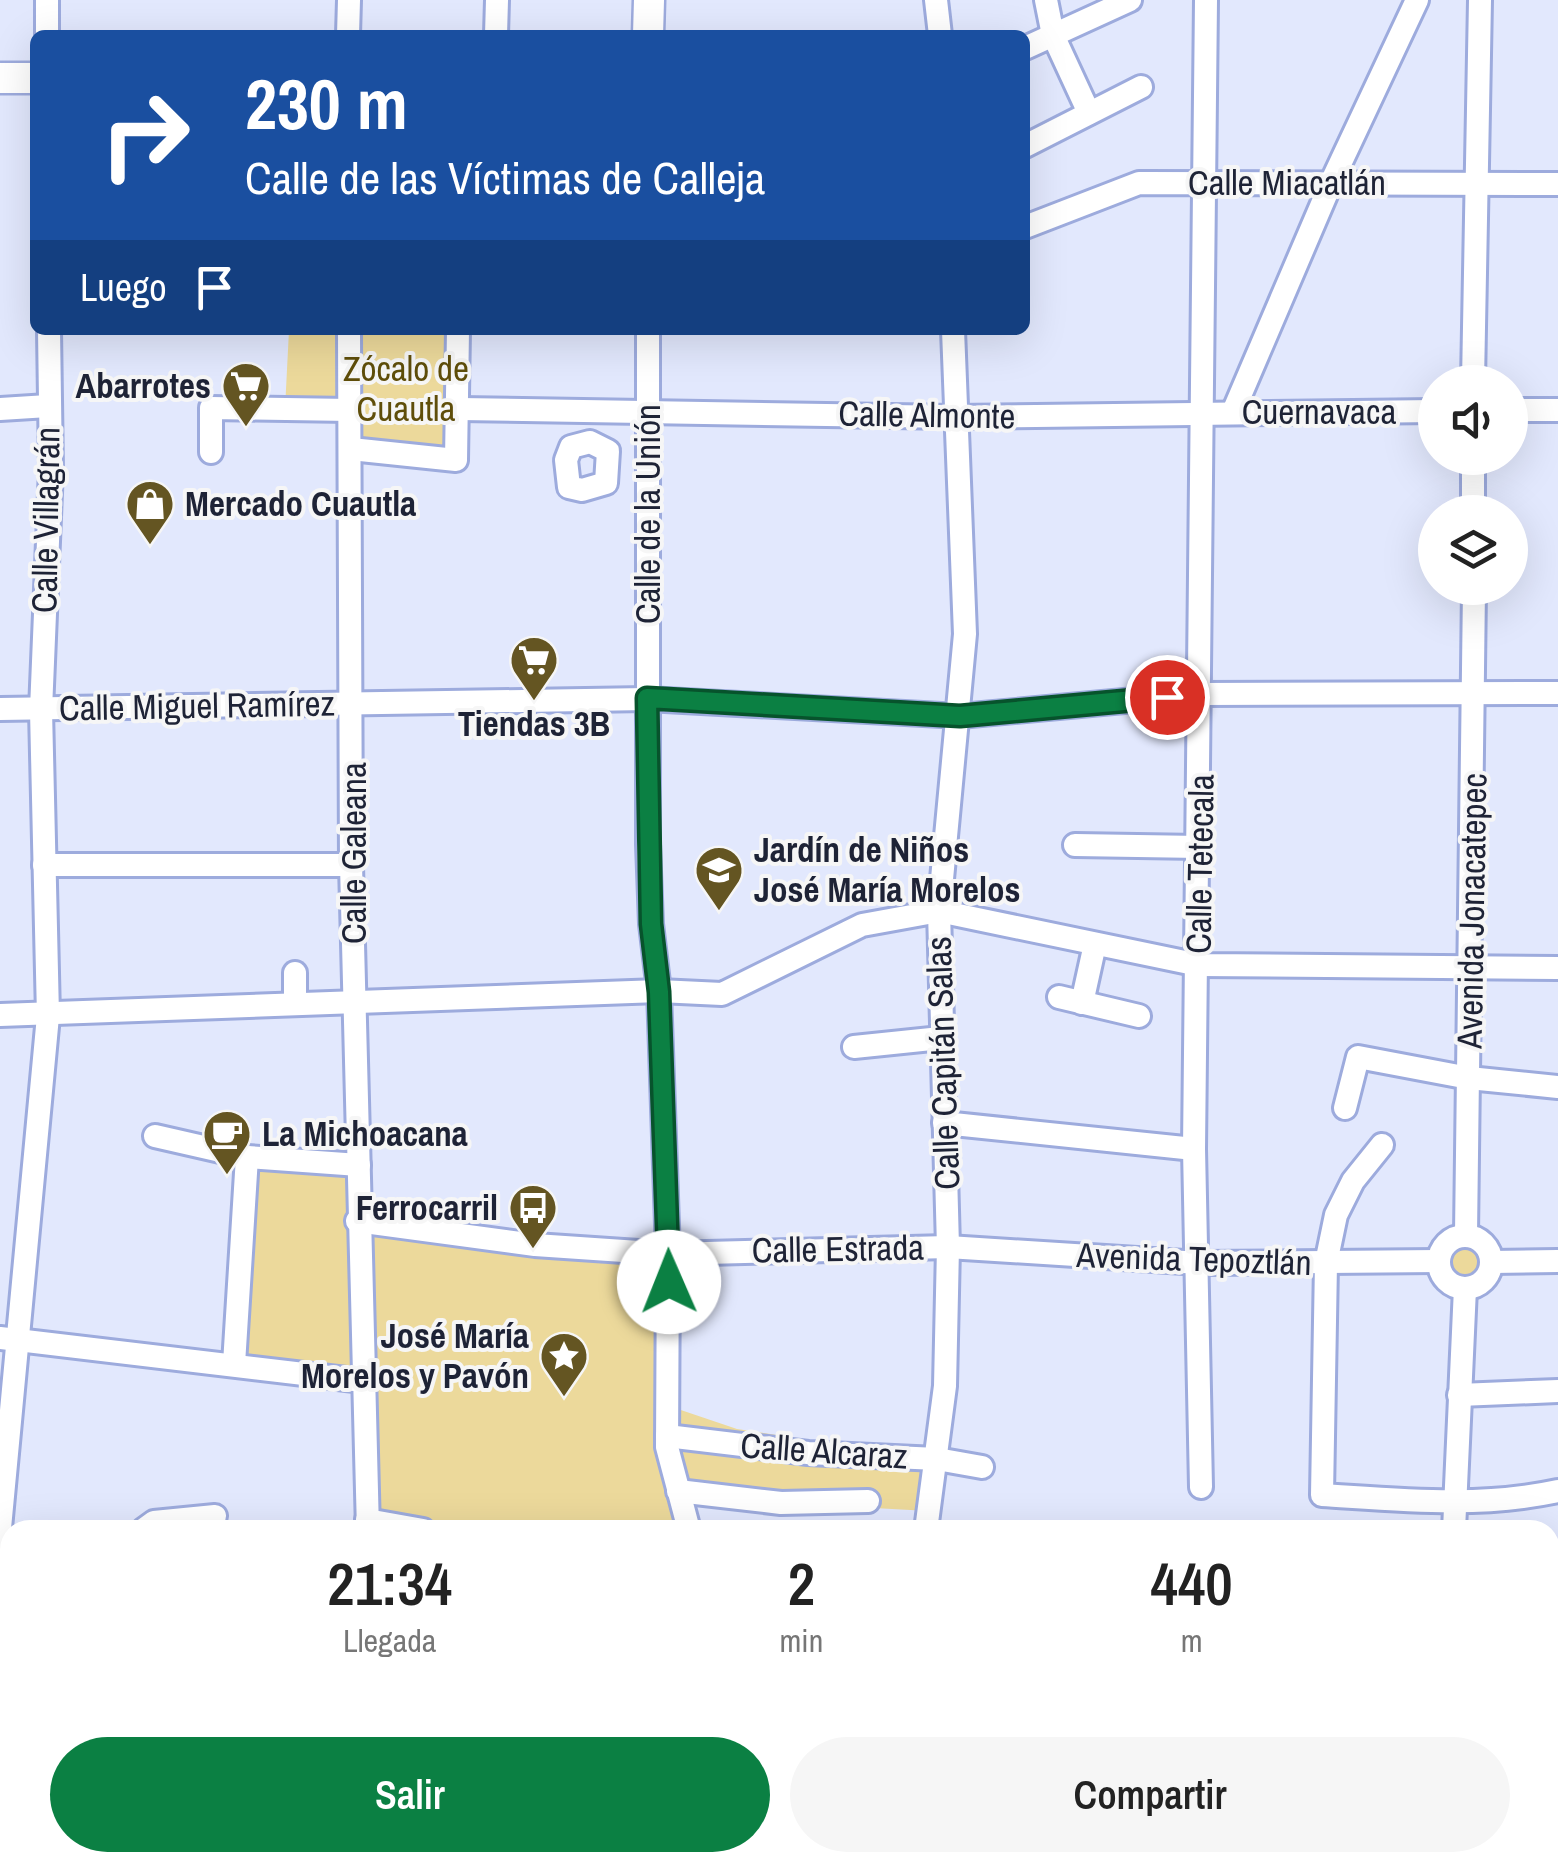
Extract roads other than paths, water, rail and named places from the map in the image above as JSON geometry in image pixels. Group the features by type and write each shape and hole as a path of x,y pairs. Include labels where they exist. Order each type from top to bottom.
{"main road":[{"path":"648,30 649,0"},
{"path":"0,78 30,78"}],"street":[{"path":"46,30 47,0"},
{"path":"348,30 349,0"},
{"path":"496,30 497,0"},
{"path":"936,0 939,30"},
{"path":"1046,0 1052,35 1089,113"},
{"path":"1030,46 1130,0"},
{"name":"Calle Tetecala","path":"1201,1487 1200,1263 1194,1149 1202,694 1206,0"},
{"path":"1234,412 1331,183 1418,0"},
{"path":"1474,365 1480,0"},
{"path":"1030,143 1141,87"},
{"name":"Calle Miacatlán","path":"1030,225 1139,183 1558,184"},
{"name":"Calle Villagrán","path":"0,1520 8,1339 48,1016 41,710 51,469 49,335"},
{"name":"Calle Galeana","path":"349,335 352,865 360,1165 357,1221 367,1520"},
{"path":"351,449 456,460 460,409 458,335"},
{"name":"Calle de la Unión","path":"648,335 647,698 651,924 659,992 668,1254 667,1436 686,1520"},
{"name":"Calle Capitán Salas","path":"928,1520 944,1386 948,1248 939,911 960,716 964,634 953,335"},
{"path":"0,409 48,406"},
{"path":"212,452 211,408 350,410"},
{"path":"590,442 595,408"},
{"name":"Calle Almonte","path":"460,409 595,408 954,417 1204,413"},
{"path":"1528,410 1558,410"},
{"name":"Cuernavaca","path":"1204,413 1418,411"},
{"name":"Avenida Jonacatepec","path":"1466,1236 1474,605"},
{"name":"Calle Miguel Ramírez","path":"0,709 647,698 960,716 1202,694 1558,693"},
{"path":"1075,845 1200,847"},
{"path":"44,866 352,865"},
{"path":"0,1015 659,992 722,994 862,925 939,911 1199,965 1558,968"},
{"path":"1095,944 1070,1000 1138,1016"},
{"path":"295,973 295,1003"},
{"path":"854,1047 941,1038"},
{"path":"1345,1108 1358,1057 1469,1078 1558,1087"},
{"path":"944,1124 1194,1149"},
{"path":"155,1136 247,1157 360,1165"},
{"path":"1382,1145 1344,1198 1326,1263 1322,1495 1453,1503 1519,1499 1558,1491"},
{"path":"234,1364 247,1157"},
{"name":"Calle Estrada","path":"357,1221 535,1245 668,1254 948,1248"},
{"path":"1466,1236 1478,1239 1492,1262 1488,1275 1465,1288 1442,1274 1439,1262 1443,1248 1466,1236"},
{"name":"Avenida Tepoztlán","path":"948,1248 1200,1263 1439,1262"},
{"path":"1492,1262 1558,1261"},
{"path":"1454,1520 1465,1288"},
{"path":"8,1339 362,1381"},
{"path":"1460,1395 1558,1391"},
{"name":"Calle Alcaraz","path":"667,1436 808,1453 937,1459 982,1468"},
{"path":"678,1491 781,1503 868,1502"},
{"path":"174,1520 215,1516"}],"place":[{"name":"Abarrotes","path":"246,428"},
{"name":"Mercado Cuautla","path":"150,546"},
{"name":"Tiendas 3B","path":"534,702"},
{"name":"Jardín de Niños José María Morelos","path":"719,912"},
{"name":"La Michoacana","path":"227,1176"},
{"name":"Ferrocarril","path":"533,1250"},
{"name":"José María Morelos y Pavón","path":"564,1398"}],"park label":[{"name":"Zócalo de Cuautla","path":"406,389"}]}
